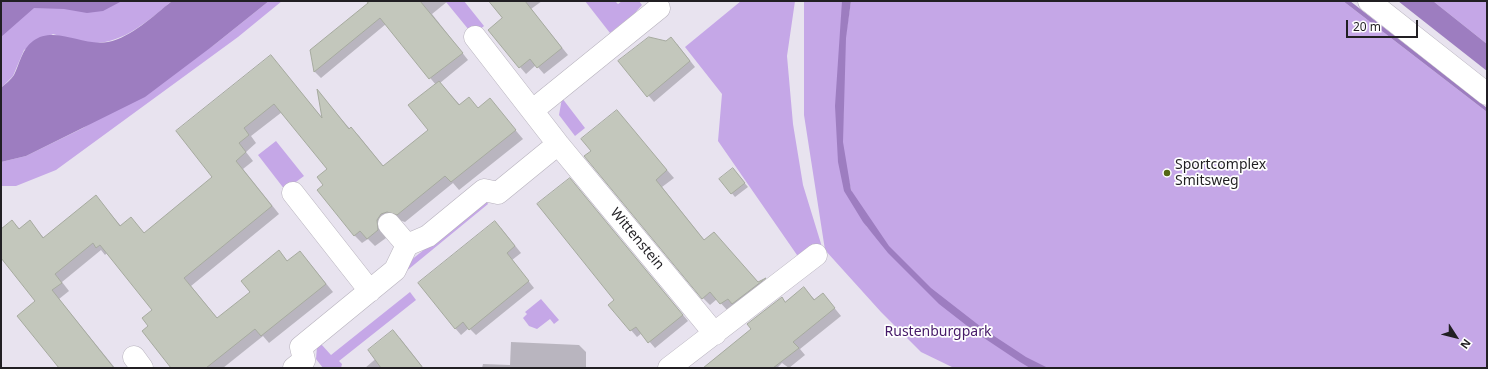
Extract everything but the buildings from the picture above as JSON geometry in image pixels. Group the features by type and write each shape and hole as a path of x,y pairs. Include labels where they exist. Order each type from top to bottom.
{"street":[{"path":"1369,1 1487,94"},
{"path":"533,110 659,8"},
{"name":"Wittenstein","path":"475,37 558,144 715,334"},
{"path":"303,365 302,347 395,270 407,245 428,236 484,190 498,193 558,144"},
{"path":"293,193 370,291"},
{"path":"389,224 407,245"},
{"path":"669,368 816,255"}],"green space":[{"path":"1,1 172,1 135,30 114,40 87,43 53,34 24,50 13,76 1,88"},
{"path":"269,1 282,1 238,37 56,170 16,186 1,186 1,162 26,156 83,128 214,45"},
{"path":"464,1 484,26 473,35 446,2"},
{"path":"585,1 615,1 618,4 622,1 639,1 642,5 634,14 610,33"},
{"path":"741,1 795,1 787,56 793,124 803,185 822,247 804,257 797,255 718,141 722,94 685,47"},
{"name":"Sportcomplex Smitsweg","path":"804,1 844,1 841,18 843,120 845,40 851,1 1343,1 1487,112 1487,368 1041,368 1002,347 918,279 870,227 852,194 843,156 844,184 867,227 938,302 1002,348 1035,368 954,368 921,352 881,312 825,250 804,115"},
{"path":"1433,1 1487,1 1487,44"},
{"path":"562,98 585,128 575,136 559,115"},
{"path":"276,141 304,176 285,190 258,155"},
{"path":"486,200 488,204 404,273 400,269"},
{"path":"410,292 416,300 339,361 342,364 341,368 323,368 316,359 317,347 321,344 331,355"},
{"path":"541,299 559,320 554,324 550,319 537,329 529,326 523,318 527,314 525,312"}],"shaded area":[{"path":"1,1 122,1 103,11 87,13 64,9 34,8 1,37"},
{"path":"172,1 269,1 145,97 26,156 1,162 1,88 14,75 29,44 42,37 50,35 89,42 108,42 134,31"},
{"path":"842,1 851,1 846,38 843,142 851,190 889,246 931,288 985,330 1026,357 1048,368 1030,368 975,332 939,304 888,253 863,222 844,191 838,162 835,106"},
{"path":"1343,1 1350,1 1487,108 1487,112"},
{"path":"1398,1 1433,1 1487,44 1487,71"}],"place":[{"name":"Sportcomplex Smitsweg","path":"1167,173"}],"park label":[{"name":"Rustenburgpark","path":"938,332"}]}
